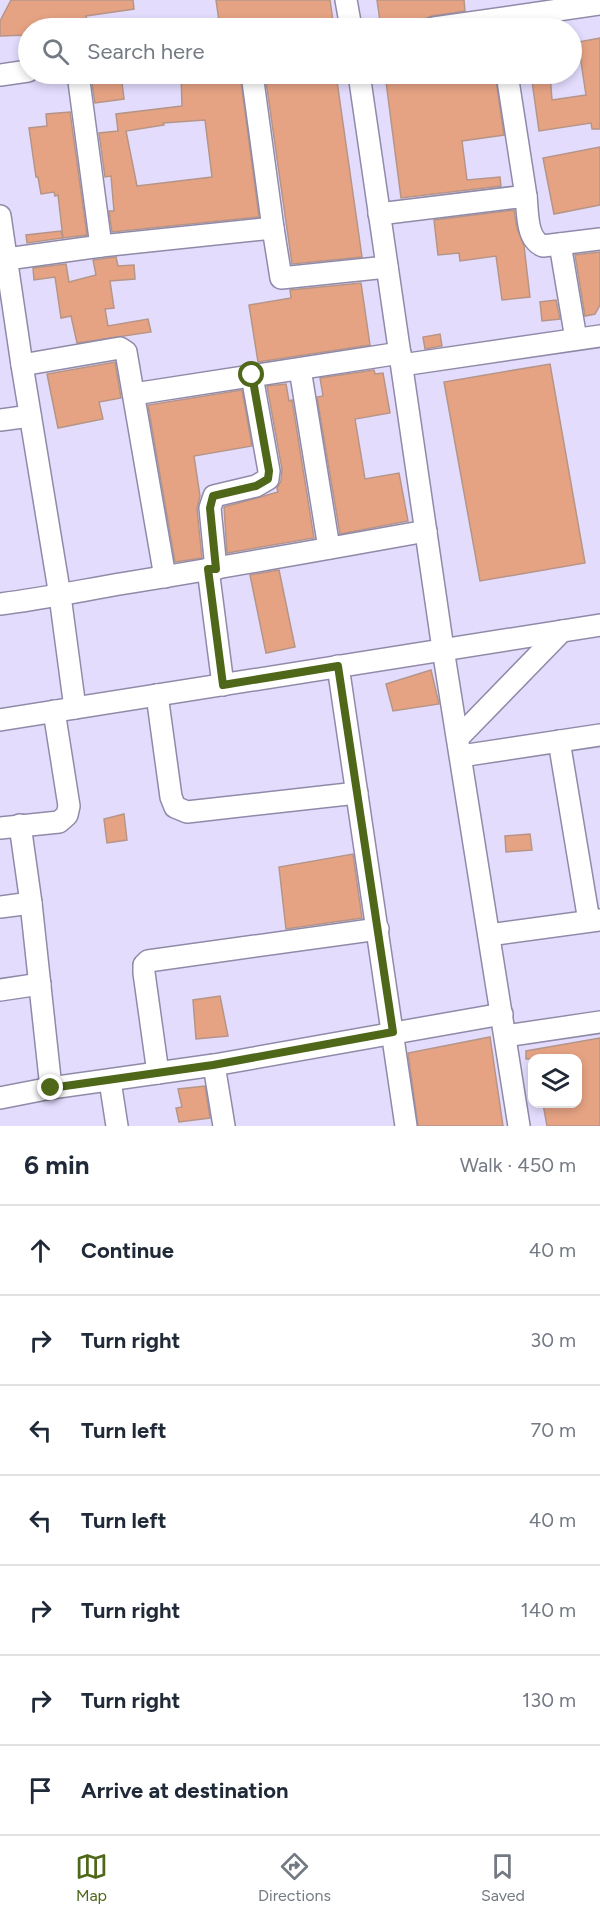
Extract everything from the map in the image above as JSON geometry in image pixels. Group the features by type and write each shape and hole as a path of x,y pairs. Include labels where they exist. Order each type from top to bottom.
{"street":[{"path":"346,0 349,18"},
{"path":"530,18 600,4"},
{"path":"0,75 18,72"},
{"path":"79,84 101,246"},
{"path":"253,84 281,278 387,267"},
{"path":"360,84 443,649 519,1126"},
{"path":"509,84 532,237 536,244 543,246 600,238"},
{"path":"379,214 526,196"},
{"path":"0,216 7,258 7,317 22,365 60,596 69,806 67,815 59,822 10,827 31,903 51,1088"},
{"path":"7,258 273,228"},
{"path":"560,244 576,339"},
{"path":"134,394 300,369 600,336"},
{"path":"22,365 120,348 126,352 165,577"},
{"path":"300,369 330,549"},
{"path":"223,685 212,569 210,508 213,496 256,486 268,479 269,471 252,375"},
{"path":"0,420 30,416"},
{"path":"0,604 60,596 426,531"},
{"path":"0,720 600,625"},
{"path":"459,747 562,631"},
{"path":"338,666 406,1126"},
{"path":"157,695 171,796 175,807 187,812 357,793"},
{"path":"459,747 559,741 600,735"},
{"path":"489,934 594,921 559,741"},
{"path":"0,907 31,903"},
{"path":"158,1073 144,973 144,965 148,962 378,929"},
{"path":"0,990 40,984"},
{"path":"0,1098 51,1088 213,1065 502,1014"},
{"path":"506,1036 600,1022"},
{"path":"213,1065 224,1126"},
{"path":"110,1081 117,1126"}],"building":[{"path":"11,0 133,0 134,9 86,16 86,18 18,18 18,35 0,36 0,21"},
{"path":"216,0 330,0 333,18 219,18"},
{"path":"377,0 464,0 465,11 426,18 380,18"},
{"path":"600,38 600,129 592,129 591,123 539,131 532,84 551,84 552,100 586,95 582,68 582,41"},
{"path":"92,84 122,84 124,99 95,103"},
{"path":"181,84 241,84 259,217 112,232 109,211 114,211 111,176 105,177 99,133 118,131 116,114 182,106","holes":["205,120 212,177 137,186 126,131 164,125 163,123"]},
{"path":"266,84 337,84 362,257 292,264"},
{"path":"386,84 496,84 504,135 462,141 467,180 500,177 501,186 401,198"},
{"path":"70,112 87,235 63,238 58,195 55,196 54,192 41,194 38,177 36,177 29,128 47,126 46,114"},
{"path":"600,147 600,205 554,214 543,158"},
{"path":"514,210 517,228 524,246 530,297 502,300 496,256 460,261 459,253 438,255 434,220"},
{"path":"61,231 63,238 27,243 26,235"},
{"path":"600,252 600,305 595,314 585,316 575,255"},
{"path":"116,257 118,266 134,265 135,279 110,281 114,308 105,309 108,326 148,319 151,332 77,343 71,316 61,318 55,277 34,280 33,268 66,264 69,282 96,275 93,260"},
{"path":"361,283 370,345 258,362 249,305 291,298 290,290"},
{"path":"556,300 560,319 542,321 540,302"},
{"path":"440,334 442,346 425,349 423,337"},
{"path":"115,362 121,398 99,402 103,419 58,428 47,374"},
{"path":"550,364 585,563 480,581 444,382"},
{"path":"374,370 375,374 383,373 390,413 355,419 365,479 399,473 408,521 340,534 317,397 323,396 320,378"},
{"path":"286,384 289,401 292,400 314,538 227,553 224,507 278,492 282,469 267,386"},
{"path":"242,390 252,446 194,456 200,496 197,509 202,558 175,562 148,405"},
{"path":"279,570 295,647 266,653 250,575"},
{"path":"431,670 439,704 393,711 386,684"},
{"path":"124,814 127,840 107,843 104,819"},
{"path":"530,834 532,850 506,852 505,836"},
{"path":"353,854 362,918 286,929 279,867"},
{"path":"220,996 228,1036 196,1039 193,1000"},
{"path":"490,1037 503,1126 418,1126 408,1053"},
{"path":"600,1038 600,1126 547,1126 544,1108 582,1108 582,1054 528,1054 528,1059 526,1059 526,1051"},
{"path":"205,1086 210,1118 179,1122 176,1108 182,1107 178,1089"}],"route":[{"path":"51,1088 213,1065 393,1032 338,666 223,685 208,569 216,569 210,508 213,496 256,486 268,479 269,471 252,375"}]}
